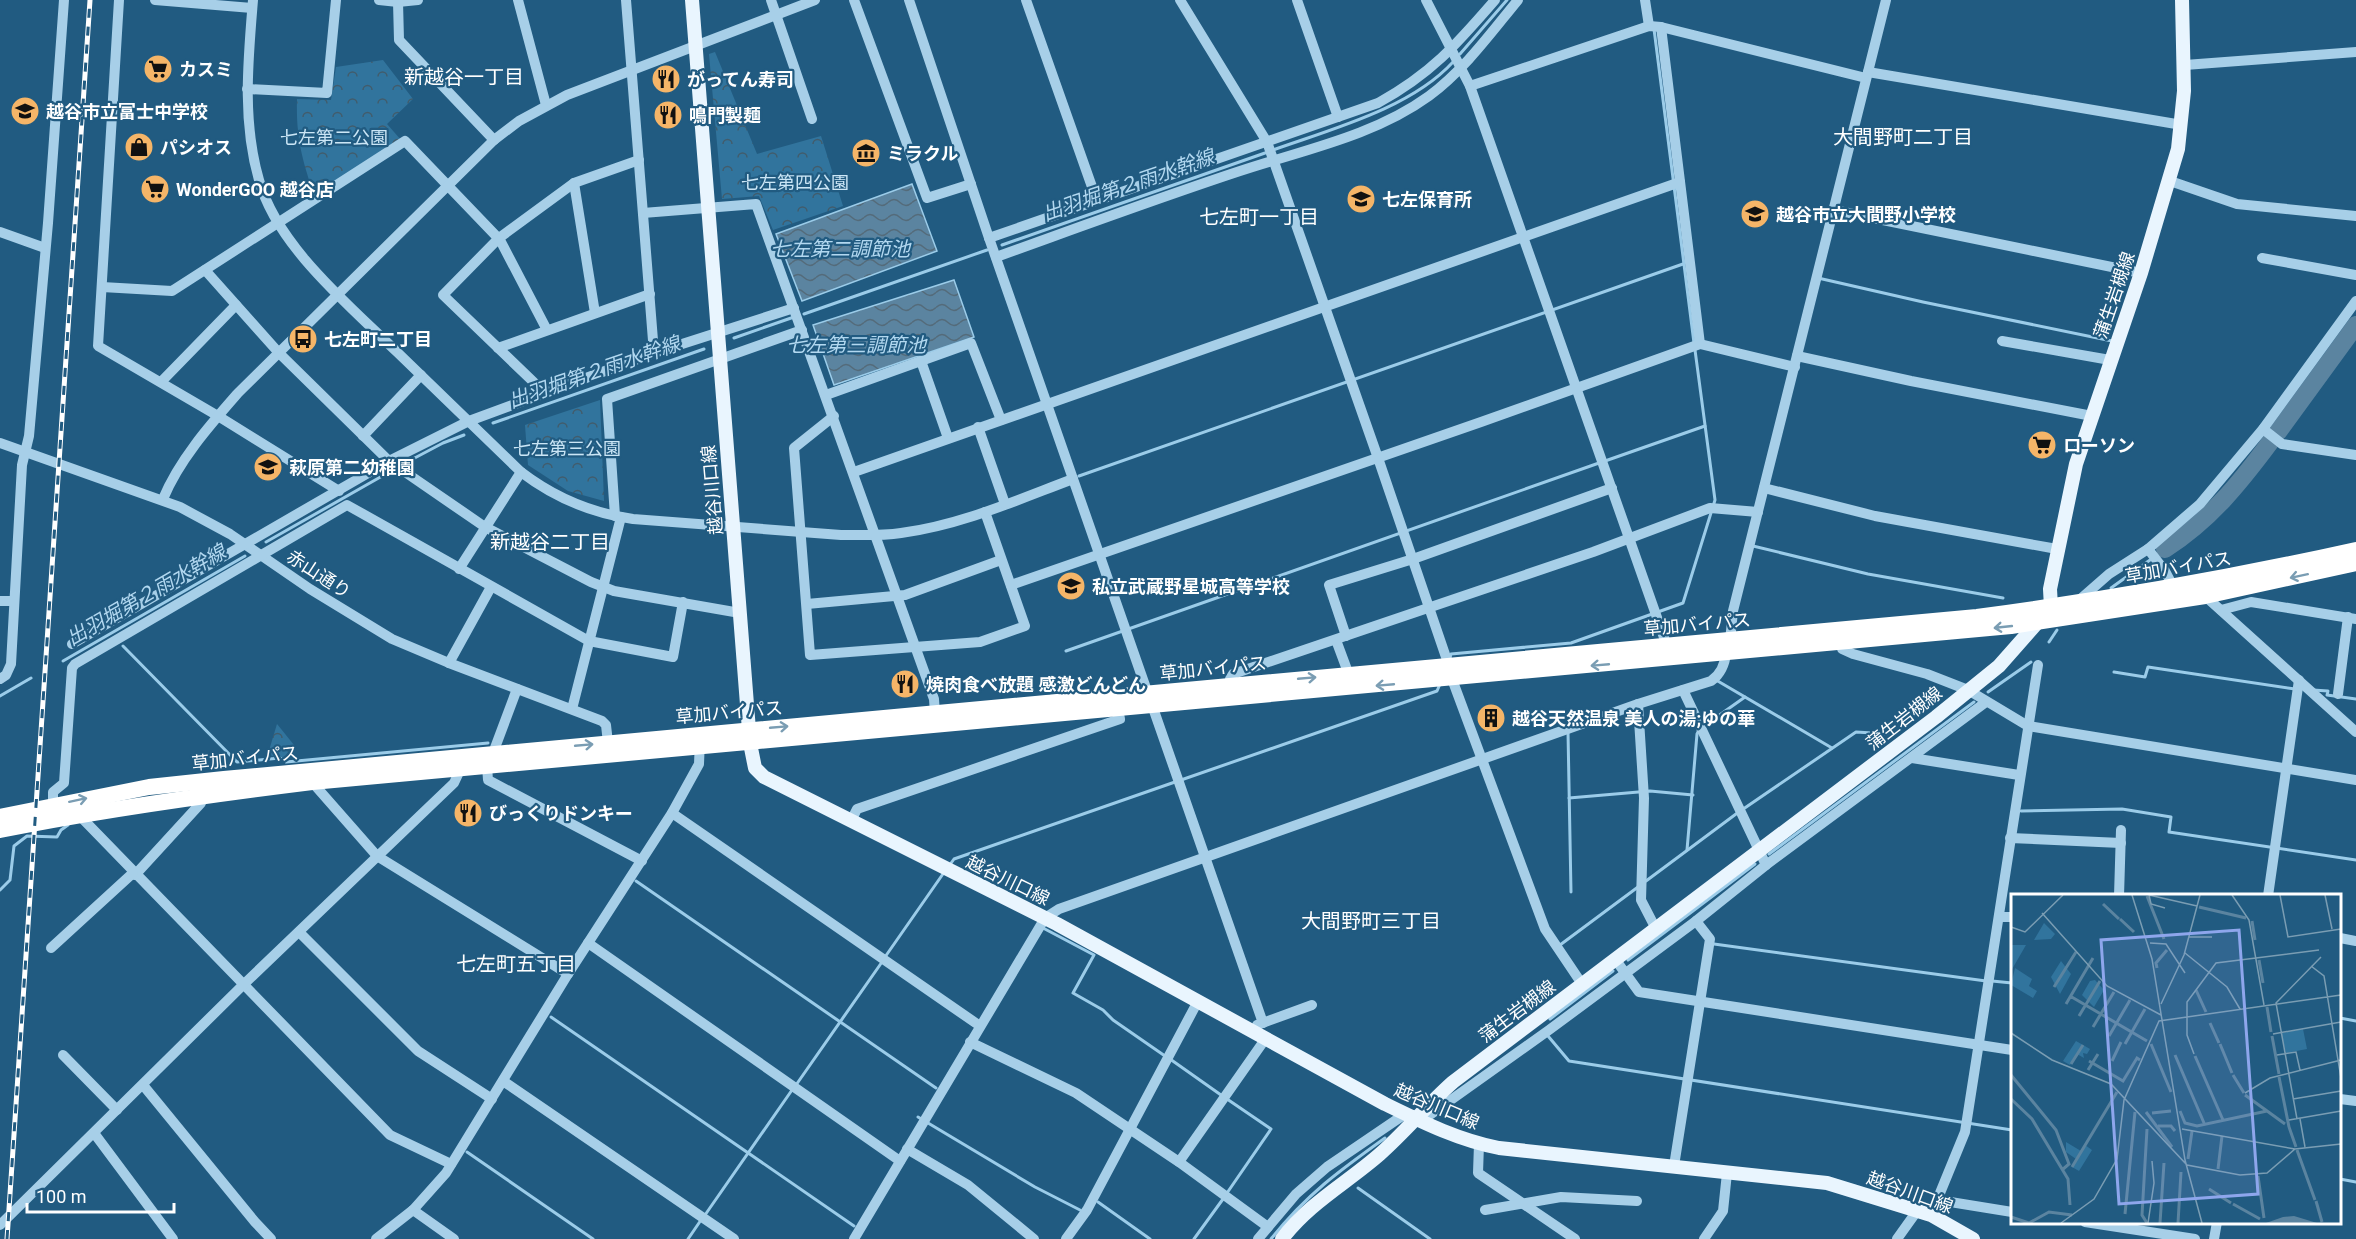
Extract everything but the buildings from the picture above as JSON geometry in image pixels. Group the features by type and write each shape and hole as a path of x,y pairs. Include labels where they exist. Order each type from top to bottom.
{"highway":[{"name":"草加バイパス","path":"0,817 149,787 700,741 935,714 1150,699 1728,647 2075,604 2174,588 2356,550"},
{"name":"草加バイパス","path":"750,736 1118,709 1150,699 1230,686 1349,675 1451,673 1667,646 1728,647 1841,643 2036,623 2205,596 2356,563"},
{"name":"草加バイパス","path":"0,830 78,814 202,795 461,768 490,760 608,743 700,741"}],"main road":[{"name":"越谷川口線","path":"692,0 750,736 755,768 764,777 1045,918 1413,1118 1479,1144 1525,1151 1827,1183 1931,1215 1973,1239"},
{"name":"蒲生岩槻線","path":"1286,1238 1315,1204 1378,1156 1413,1118 1453,1082 1758,852 1999,666 2051,607 2050,589 2076,464 2170,181 2182,125 2185,64 2182,0"}],"street":[{"path":"0,679 10,670 22,465 30,436 63,0"},
{"path":"119,0 98,346 218,416 339,491"},
{"path":"155,0 252,4 246,115 259,183 278,223 304,258 338,295 521,472 556,495 578,506 618,517 875,535 923,529 985,513 1073,479"},
{"path":"248,89 327,93 336,0"},
{"path":"379,0 398,2 418,0"},
{"path":"518,0 546,105"},
{"path":"626,0 654,353"},
{"path":"771,0 812,119"},
{"path":"163,499 169,484 218,416 494,140 519,121 546,105 632,69 814,0"},
{"path":"854,0 927,198 971,184"},
{"path":"909,0 989,238 1263,1023"},
{"path":"1026,0 1097,201"},
{"path":"1180,0 1267,142 1326,306 1451,673 1545,929 1582,984"},
{"path":"1297,0 1338,117"},
{"path":"1426,0 1470,86 1667,646"},
{"path":"989,238 1378,103 1435,66 1452,50 1495,0"},
{"path":"996,257 1273,160 1355,134 1398,114 1428,96 1461,69 1518,0"},
{"path":"1645,0 1649,27"},
{"path":"854,1239 1045,918 1059,909 1711,681 1717,676 1725,661 1733,611 1886,0"},
{"path":"398,2 399,40 494,140"},
{"path":"1470,86 1649,27 1661,27 1867,75 2182,125"},
{"path":"1661,27 1700,344"},
{"path":"2185,64 2356,52"},
{"path":"102,286 172,291 405,141 498,238 547,330"},
{"path":"545,393 443,295 498,238 574,183 639,160"},
{"path":"2170,181 2237,204 2356,216"},
{"path":"854,472 1680,182"},
{"path":"574,183 595,313"},
{"path":"643,213 756,204 934,699 935,714"},
{"path":"1834,210 2141,273"},
{"path":"0,232 45,248"},
{"path":"2262,258 2356,275"},
{"path":"205,270 279,353 389,461 485,527 614,591 740,613"},
{"path":"498,348 650,294"},
{"path":"2075,604 2109,574 2148,549 2200,504 2262,429 2356,301"},
{"path":"161,382 236,305"},
{"path":"72,644 389,461 469,421 654,353 794,308"},
{"path":"572,709 618,517 607,399 802,330"},
{"path":"2002,342 2110,360"},
{"path":"826,395 971,343 1001,420"},
{"path":"1011,585 1577,389 1700,344 2092,416"},
{"path":"921,361 948,438"},
{"path":"363,436 421,375"},
{"path":"834,416 794,448 810,655 980,642 1025,626 985,513"},
{"path":"978,427 1005,504"},
{"path":"2262,429 2282,444 2356,456"},
{"name":"赤山通り","path":"0,443 163,499 230,534 260,556 392,639 602,721 606,725 608,743"},
{"path":"459,569 521,472"},
{"path":"1349,675 1329,585 1413,559 1612,488"},
{"path":"1764,488 1875,516 2058,549"},
{"path":"53,805 52,792 64,783 72,668 75,664 346,505 589,641 673,657 683,602"},
{"path":"1230,686 1233,674 1593,552 1710,508 1758,512"},
{"path":"2148,549 2165,571 2174,588"},
{"path":"807,604 897,597 1001,560"},
{"path":"449,663 491,587"},
{"path":"2205,596 2356,732"},
{"path":"0,601 15,601"},
{"path":"2221,610 2251,602 2352,618 2338,694"},
{"path":"1841,643 1842,649 1853,654 1927,674 1968,690 2028,726 2356,780"},
{"path":"1274,660 1276,681"},
{"path":"1931,1215 1965,1132 2038,665"},
{"path":"2268,894 2299,680"},
{"path":"517,689 490,760 488,780 642,861"},
{"path":"1683,690 1766,865"},
{"path":"1258,1239 1296,1194 1327,1167 1413,1118 1625,973 1986,702"},
{"path":"1638,705 1644,798 1641,900 1656,929"},
{"path":"851,821 857,809 1120,719 1118,709"},
{"path":"376,1239 413,1210 452,1164 568,974 672,813 699,764 700,741"},
{"path":"1912,758 2019,775"},
{"path":"0,1225 243,985 454,783 461,768"},
{"path":"312,782 377,856 568,974"},
{"path":"51,948 134,874 201,803 202,795"},
{"path":"672,813 980,1026"},
{"path":"78,814 390,1135 452,1164"},
{"path":"2119,894 2121,830"},
{"path":"2010,838 2121,843"},
{"path":"1999,917 2011,917"},
{"path":"1674,1166 1710,939 1696,921"},
{"path":"298,932 418,1051 492,1099"},
{"path":"2341,938 2356,941"},
{"path":"588,943 900,1161"},
{"path":"1615,959 1639,992 2011,1050"},
{"path":"1066,1239 1087,1210 1198,1001"},
{"path":"1248,1028 1312,1005"},
{"path":"1179,1162 1266,1038"},
{"path":"970,1042 1076,1093 1179,1162 1268,1227"},
{"path":"63,1055 117,1110"},
{"path":"503,1081 734,1239"},
{"path":"143,1085 271,1239"},
{"path":"2341,1099 2356,1101"},
{"path":"94,1133 173,1239"},
{"path":"1479,1144 1478,1173 1575,1239"},
{"path":"907,1149 968,1185 1034,1239"},
{"path":"1704,1239 1723,1211 1726,1173"},
{"path":"1485,1210 1561,1197 1637,1201"},
{"path":"1938,1200 2011,1212"},
{"path":"413,1210 454,1239"},
{"path":"1897,1239 1917,1211"},
{"path":"2098,1224 2194,1239"},
{"path":"2214,1239 2217,1224"}],"green space":[{"name":"七左第四公園","path":"715,52 757,154 821,136 843,206 773,230 759,196 722,199 709,54"},
{"name":"七左第二公園","path":"383,60 413,99 387,124 401,140 314,195 301,148 297,99 331,100 336,67"},
{"name":"七左第三公園","path":"600,400 604,501 568,491 528,465 525,425"},
{"path":"277,724 294,745 286,762 268,754"}],"water":[{"name":"七左第二調節池","path":"912,184 937,251 802,301 776,234"},
{"name":"七左第三調節池","path":"954,280 974,337 834,385 813,325"}],"waterway":[{"name":"出羽堀第２雨水幹線","path":"1460,54 1507,0"},
{"path":"1654,29 1694,343"},
{"name":"出羽堀第２雨水幹線","path":"1273,150 1345,125 1393,105 1436,78 1453,62"},
{"name":"出羽堀第２雨水幹線","path":"1002,245 1265,153"},
{"name":"出羽堀第２雨水幹線","path":"804,314 987,250"},
{"path":"1079,476 1683,264"},
{"path":"1818,278 2112,341"},
{"name":"出羽堀第２雨水幹線","path":"734,338 794,317"},
{"path":"2278,432 2356,325"},
{"name":"出羽堀第２雨水幹線","path":"493,423 704,349"},
{"path":"1450,658 1451,654 1571,643 1683,603 1715,500 1695,350"},
{"path":"1605,461 1705,426"},
{"name":"出羽堀第２雨水幹線","path":"409,461 464,435"},
{"path":"2165,549 2196,526 2223,500 2271,441"},
{"path":"1066,651 1599,463"},
{"name":"出羽堀第２雨水幹線","path":"266,542 391,471"},
{"path":"1753,546 1868,574 2003,598"},
{"path":"2161,552 2165,549"},
{"name":"出羽堀第２雨水幹線","path":"63,661 245,556"},
{"path":"2111,588 2150,560"},
{"path":"2049,642 2057,630"},
{"path":"123,646 237,762 280,758 286,762 488,743"},
{"path":"1988,692 2031,662"},
{"path":"2114,672 2145,677 2148,667 2295,689"},
{"name":"出羽堀第２雨水幹線","path":"0,696 31,678"},
{"path":"1716,680 1832,748"},
{"path":"1181,780 1437,691 1440,684"},
{"path":"2313,690 2328,691 2327,695 2356,699"},
{"path":"1704,726 1745,697"},
{"path":"1769,854 1974,702"},
{"path":"1687,850 1699,730"},
{"path":"1568,732 1571,892"},
{"path":"1646,881 1736,814 1856,732 1889,734"},
{"path":"949,866 954,859 1175,782"},
{"path":"1569,798 1650,791 1693,795"},
{"path":"2021,811 2122,809 2171,817 2169,832 2356,860"},
{"path":"0,890 10,880 14,846 27,836 57,837 68,825"},
{"path":"1628,960 1755,864"},
{"path":"885,957 945,871"},
{"path":"636,881 936,1088"},
{"path":"1560,945 1638,887"},
{"path":"1043,928 1094,955 1073,993 1103,1010 1113,1020 1165,1056"},
{"path":"1714,944 1986,981"},
{"path":"796,1085 882,962"},
{"path":"1550,1019 1613,971"},
{"path":"1992,981 2011,983"},
{"path":"551,1017 854,1226"},
{"path":"2341,1018 2356,1021"},
{"path":"1548,1036 1569,1061 2011,1130"},
{"path":"1170,1059 1221,1095"},
{"path":"705,1215 792,1090"},
{"path":"1227,1099 1271,1129 1227,1193"},
{"path":"918,1117 1035,1187 1080,1210"},
{"path":"1271,1239 1324,1184 1385,1138"},
{"path":"467,1152 593,1239"},
{"path":"2341,1179 2356,1182"},
{"path":"1358,1188 1430,1239"},
{"path":"1194,1239 1223,1199"},
{"path":"1098,1202 1150,1239"},
{"path":"688,1239 701,1220"}],"railway":[{"path":"7,1239 90,0"}],"place":[{"name":"カスミ","path":"158,69"},
{"name":"がってん寿司","path":"666,79"},
{"name":"越谷市立富士中学校","path":"25,111"},
{"name":"鳴門製麺","path":"668,115"},
{"name":"パシオス","path":"139,147"},
{"name":"ミラクル","path":"866,153"},
{"name":"WonderGOO 越谷店","path":"155,189"},
{"name":"七左保育所","path":"1361,199"},
{"name":"越谷市立大間野小学校","path":"1755,214"},
{"name":"七左町二丁目","path":"303,339"},
{"name":"ローソン","path":"2042,445"},
{"name":"萩原第二幼稚園","path":"268,467"},
{"name":"私立武蔵野星城高等学校","path":"1071,586"},
{"name":"焼肉食べ放題 感激どんどん","path":"905,684"},
{"name":"越谷天然温泉 美人の湯;ゆの華","path":"1491,718"},
{"name":"びっくりドンキー","path":"468,813"}],"district":[{"name":"新越谷一丁目","path":"464,77"},
{"name":"大間野町二丁目","path":"1903,137"},
{"name":"七左町一丁目","path":"1259,217"},
{"name":"新越谷二丁目","path":"550,542"},
{"name":"大間野町三丁目","path":"1371,921"},
{"name":"七左町五丁目","path":"516,964"}]}
